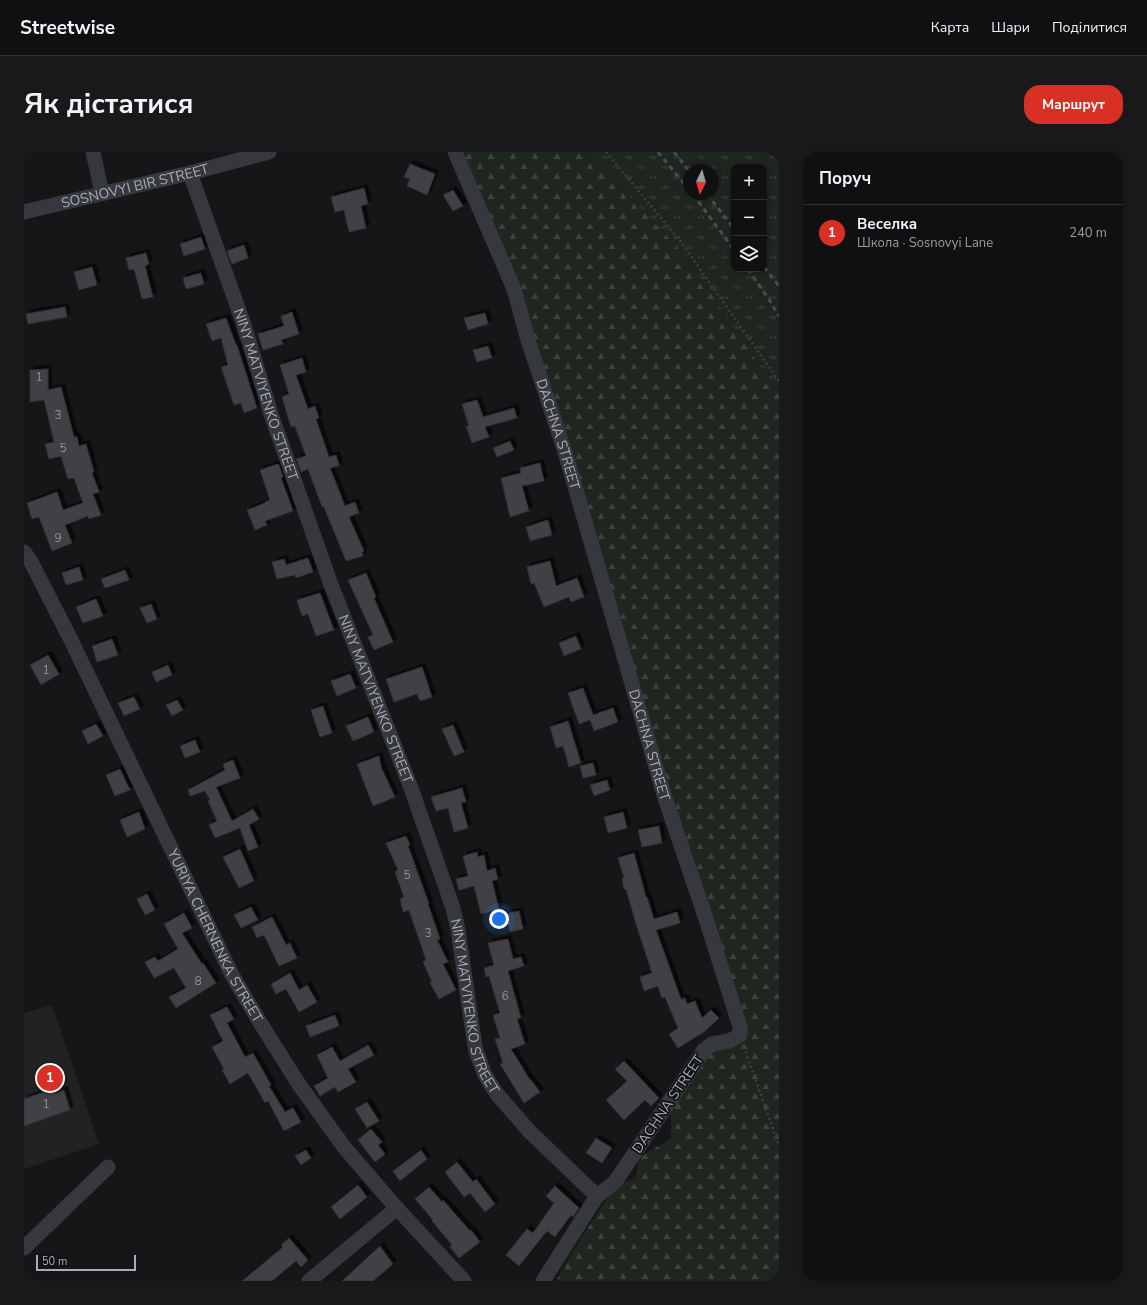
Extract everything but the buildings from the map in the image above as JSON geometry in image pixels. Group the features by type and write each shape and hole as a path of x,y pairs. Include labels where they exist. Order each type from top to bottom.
{"street":[{"path":"93,152 102,193"},
{"name":"SOSNOVYI BIR STREET","path":"24,212 190,173 268,152"},
{"name":"DACHNA STREET","path":"455,152 514,289 528,340 565,452 664,795 707,922 740,1027 740,1036 729,1041 712,1044 704,1050 615,1182 597,1196 543,1281"},
{"name":"NINY MATVIYENKO STREET","path":"190,173 244,325 271,414 330,582 411,788 453,908 458,930 476,1051 485,1075 497,1094 530,1132 597,1196"},
{"name":"YURIYA CHERNENKA STREET","path":"24,552 30,560 71,640 232,975 260,1024 298,1083 344,1147 397,1208 464,1281"},
{"path":"24,1248 108,1167"},
{"path":"309,1281 397,1208"}],"path":[{"path":"606,152 681,242 779,381"},
{"path":"740,1036 779,1146"}],"shaded area":[{"path":"52,1005 99,1144 24,1169 24,1013"}],"green space":[{"path":"462,152 584,152 591,156 683,253 779,394 779,1281 556,1281 575,1248 615,1186 636,1177 639,1158 671,1138 671,1106 711,1050 746,1031"},
{"path":"584,152 779,152 779,394 683,253 591,156"}],"railway":[{"path":"658,152 683,183"},
{"path":"674,152 683,164"},
{"path":"697,200 731,246"},
{"path":"712,200 731,225"},
{"path":"767,271 779,286"},
{"path":"750,272 779,316"}],"place":[{"name":"Веселка","path":"50,1078"}]}
